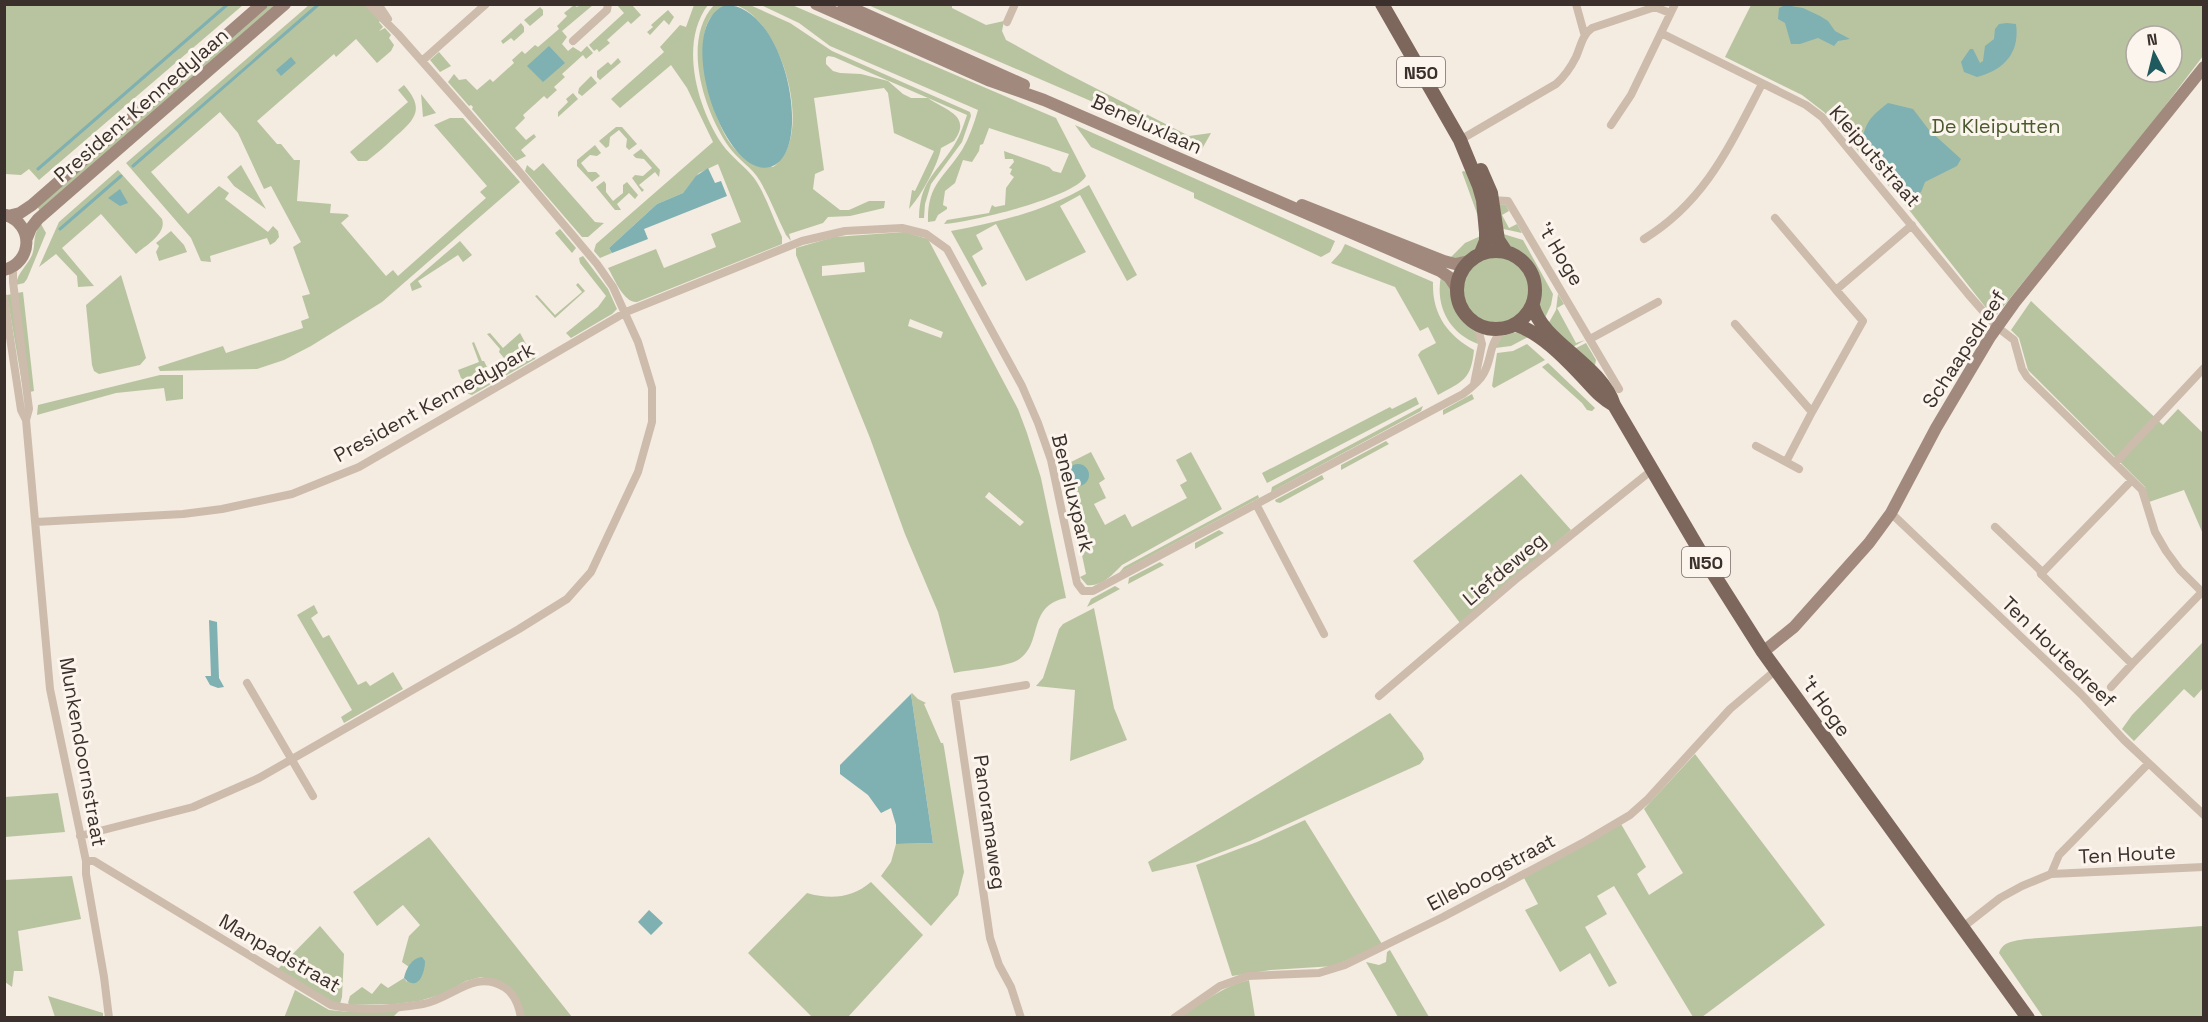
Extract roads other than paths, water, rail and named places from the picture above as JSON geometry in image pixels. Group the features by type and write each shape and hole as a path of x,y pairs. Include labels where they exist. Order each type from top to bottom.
{"main road":[{"name":"President Kennedylaan","path":"6,216 20,213 32,205 262,4"},
{"name":"President Kennedylaan","path":"16,265 26,251 27,238 38,219 285,4"},
{"name":"Beneluxlaan","path":"816,4 988,80 1044,100 1440,271 1449,277 1457,289"},
{"name":"Beneluxlaan","path":"843,4 989,70 1297,203 1444,261 1455,264 1469,261"},
{"name":"N50","path":"1382,4 1460,140 1488,200 1498,240 1506,252"},
{"name":"Schaapsdreef","path":"1763,652 1794,627 1869,543 1890,513 1936,428 1997,327 2204,67"},
{"name":"N50","path":"1481,254 1486,236 1488,200"},
{"name":"President Kennedylaan","path":"6,216 21,226 27,238"},
{"path":"1477,325 1463,311 1457,289 1463,270 1469,261 1491,251 1506,252 1521,260 1530,270 1536,289 1533,306 1510,327"},
{"path":"4,270 16,265"},
{"name":"'t Hoge","path":"1533,306 1540,323 1591,371 1610,393 1614,405 1711,570 1763,652 2028,1017"},
{"name":"N50","path":"1477,325 1491,329 1510,327"},
{"name":"'t Hoge","path":"1510,327 1536,335 1578,372 1602,398 1614,405"}],"street":[{"path":"80,836 193,807 259,778 567,599 591,572 638,472 652,422 652,388 638,342 613,286 509,160 398,34 368,4"},
{"path":"378,4 398,34"},
{"path":"422,62 486,4"},
{"path":"573,40 608,10 608,4"},
{"path":"1006,22 1015,4"},
{"path":"1576,4 1584,33"},
{"path":"1611,125 1631,95 1675,4"},
{"path":"1460,140 1556,84 1564,77 1572,63 1584,33 1592,28 1655,7 1670,13"},
{"name":"Kleiputstraat","path":"1662,33 1806,105 1822,117 1997,327 2014,340 2022,369 2027,377 2142,490 2155,532 2166,551 2180,570 2203,593"},
{"path":"1644,239 1696,196 1718,167 1762,84"},
{"name":"'t Hoge","path":"1488,200 1508,201 1619,389"},
{"path":"1775,218 1863,321 1786,462"},
{"path":"1836,290 1912,225"},
{"name":"Beneluxpark","path":"626,312 816,237 859,229 902,228 918,231 934,238 952,256 1029,402 1051,460 1077,583 1081,590 1088,592 1096,590 1464,394 1485,372 1494,340 1510,327"},
{"name":"Munkendoornstraat","path":"16,265 13,282 29,409 26,420 50,689 86,861 86,874 109,1017"},
{"name":"Munkendoornstraat","path":"4,298 21,411 26,420"},
{"path":"1590,339 1658,302"},
{"name":"President Kennedypark","path":"36,522 183,514 222,509 292,494 359,467 626,312"},
{"path":"1735,324 1812,412"},
{"path":"1474,384 1482,344 1477,325"},
{"path":"2115,463 2204,368"},
{"path":"1756,446 1799,469"},
{"name":"Liefdeweg","path":"1379,696 1515,580 1652,470"},
{"path":"2041,574 2132,480"},
{"path":"1256,504 1324,634"},
{"name":"Ten Houtedreef","path":"1890,513 2081,694 2148,764 2204,815"},
{"path":"1995,527 2132,664"},
{"path":"2111,687 2203,593"},
{"name":"Elleboogstraat","path":"1174,1017 1220,986 1248,976 1320,973 1345,965 1443,917 1603,831 1630,815 1648,799 1724,716 1776,670"},
{"path":"247,683 313,796"},
{"name":"Panoramaweg","path":"1021,1017 990,938 955,698 1026,685"},
{"name":"Ten Houte","path":"2051,874 2059,855 2148,764"},
{"name":"Manpadstraat","path":"86,861 94,861 331,1005 370,1008 422,1004 443,998 468,983 484,980 496,983 510,992 519,1005 521,1017"},
{"name":"Ten Houte","path":"1963,927 2001,898 2051,874 2204,867"}],"water":[{"path":"725,5 747,11 765,28 778,53 788,81 792,110 791,136 784,157 770,167 753,165 736,151 722,128 710,100 704,70 703,42 710,19"},
{"path":"1785,5 1803,8 1820,16 1828,21 1835,31 1850,39 1838,41 1834,46 1818,38 1800,44 1791,44 1785,23 1778,19 1779,8"},
{"path":"1999,24 2016,24 2017,34 2013,52 2008,59 1995,70 1977,77 1964,72 1961,62 1970,49 1973,49 1980,63 1983,61 1985,46 1994,39 1995,29"},
{"path":"549,46 565,63 543,82 527,66"},
{"path":"291,57 296,63 281,76 276,70"},
{"path":"1888,103 1913,109 1929,130 1961,159 1957,166 1925,182 1921,192 1908,202 1862,148 1866,127 1876,113"},
{"path":"708,168 715,183 721,181 727,196 644,229 648,239 612,253 609,248 657,204 683,193 696,176"},
{"path":"120,189 128,203 120,206 108,198"},
{"path":"1078,464 1086,467 1089,475 1086,483 1078,486 1070,483 1067,475 1070,467"},
{"path":"209,620 217,622 219,678 224,687 218,688 210,685 205,676 211,676"},
{"path":"911,694 933,843 896,844 896,825 891,808 881,813 868,795 840,774 840,765"},
{"path":"649,910 663,923 651,935 638,922"},
{"path":"422,957 425,961 420,980 409,982 404,978 408,968 415,959"}],"waterway":[{"path":"38,169 228,4"},
{"path":"133,166 319,4"},
{"path":"60,229 121,176"}],"park label":[{"name":"De Kleiputten","path":"1996,126"}]}
